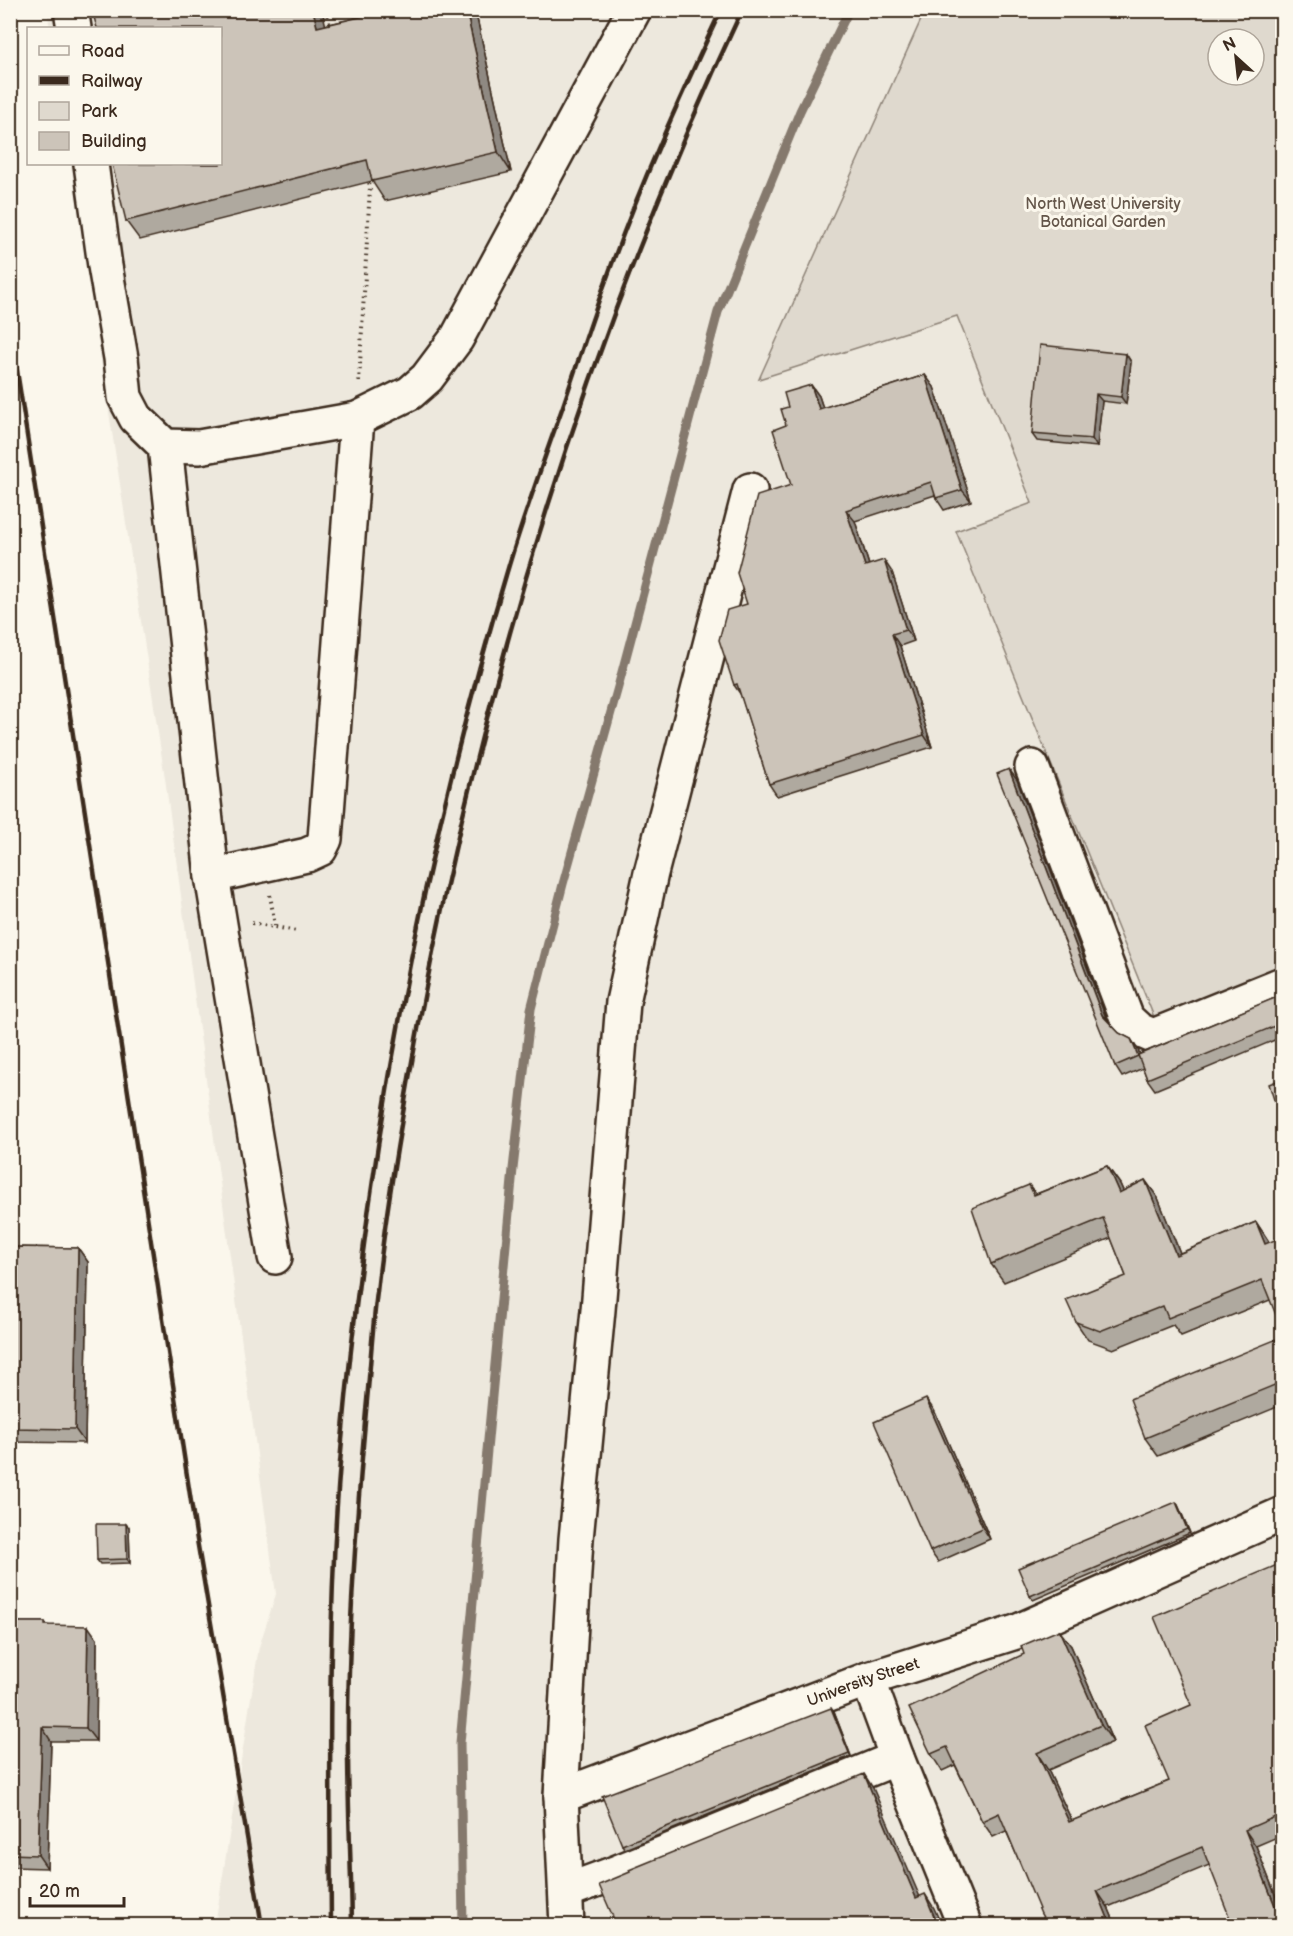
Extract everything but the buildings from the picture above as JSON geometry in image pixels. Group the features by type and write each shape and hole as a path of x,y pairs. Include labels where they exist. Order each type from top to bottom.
{"street":[{"path":"71,10 74,27"},
{"path":"165,446 199,447 357,418 410,393 427,378 457,338 634,10"},
{"path":"92,165 125,397 136,418 165,446 212,876 275,1257"},
{"path":"212,876 307,855 320,849 325,839 357,418"},
{"path":"567,1926 561,1796 576,1539 599,1298 623,1002 651,873 750,490"},
{"path":"1032,767 1127,1019 1139,1030 1153,1036 1282,984"},
{"name":"University Street","path":"561,1796 868,1679 1016,1632 1282,1514"},
{"path":"868,1679 897,1758 965,1926"},
{"path":"566,1891 897,1758"}],"path":[{"path":"326,10 332,37"},
{"path":"357,418 370,187 368,176"},
{"path":"274,926 297,931"}],"shaded area":[{"path":"47,11 1282,11 1282,1925 215,1925 259,1647 276,1594 165,778 71,165 222,165 222,27 50,27"}],"green space":[{"name":"North West University Botanical Garden","path":"925,11 1282,11 1282,993 1163,1039 956,531 1032,503 957,316 759,379"}],"waterway":[{"path":"463,1926 460,1743 513,1169 531,1009 718,312 800,111 849,10"}],"railway":[{"path":"331,1926 332,1622 342,1440 367,1218 403,998 425,889 478,672 528,505 620,241 676,108 721,10"},
{"path":"352,1926 348,1743 350,1640 372,1337 396,1155 446,888 476,759 511,631 549,504 591,378 637,254 687,131 742,10"},
{"path":"10,325 196,1534 262,1926"}]}
